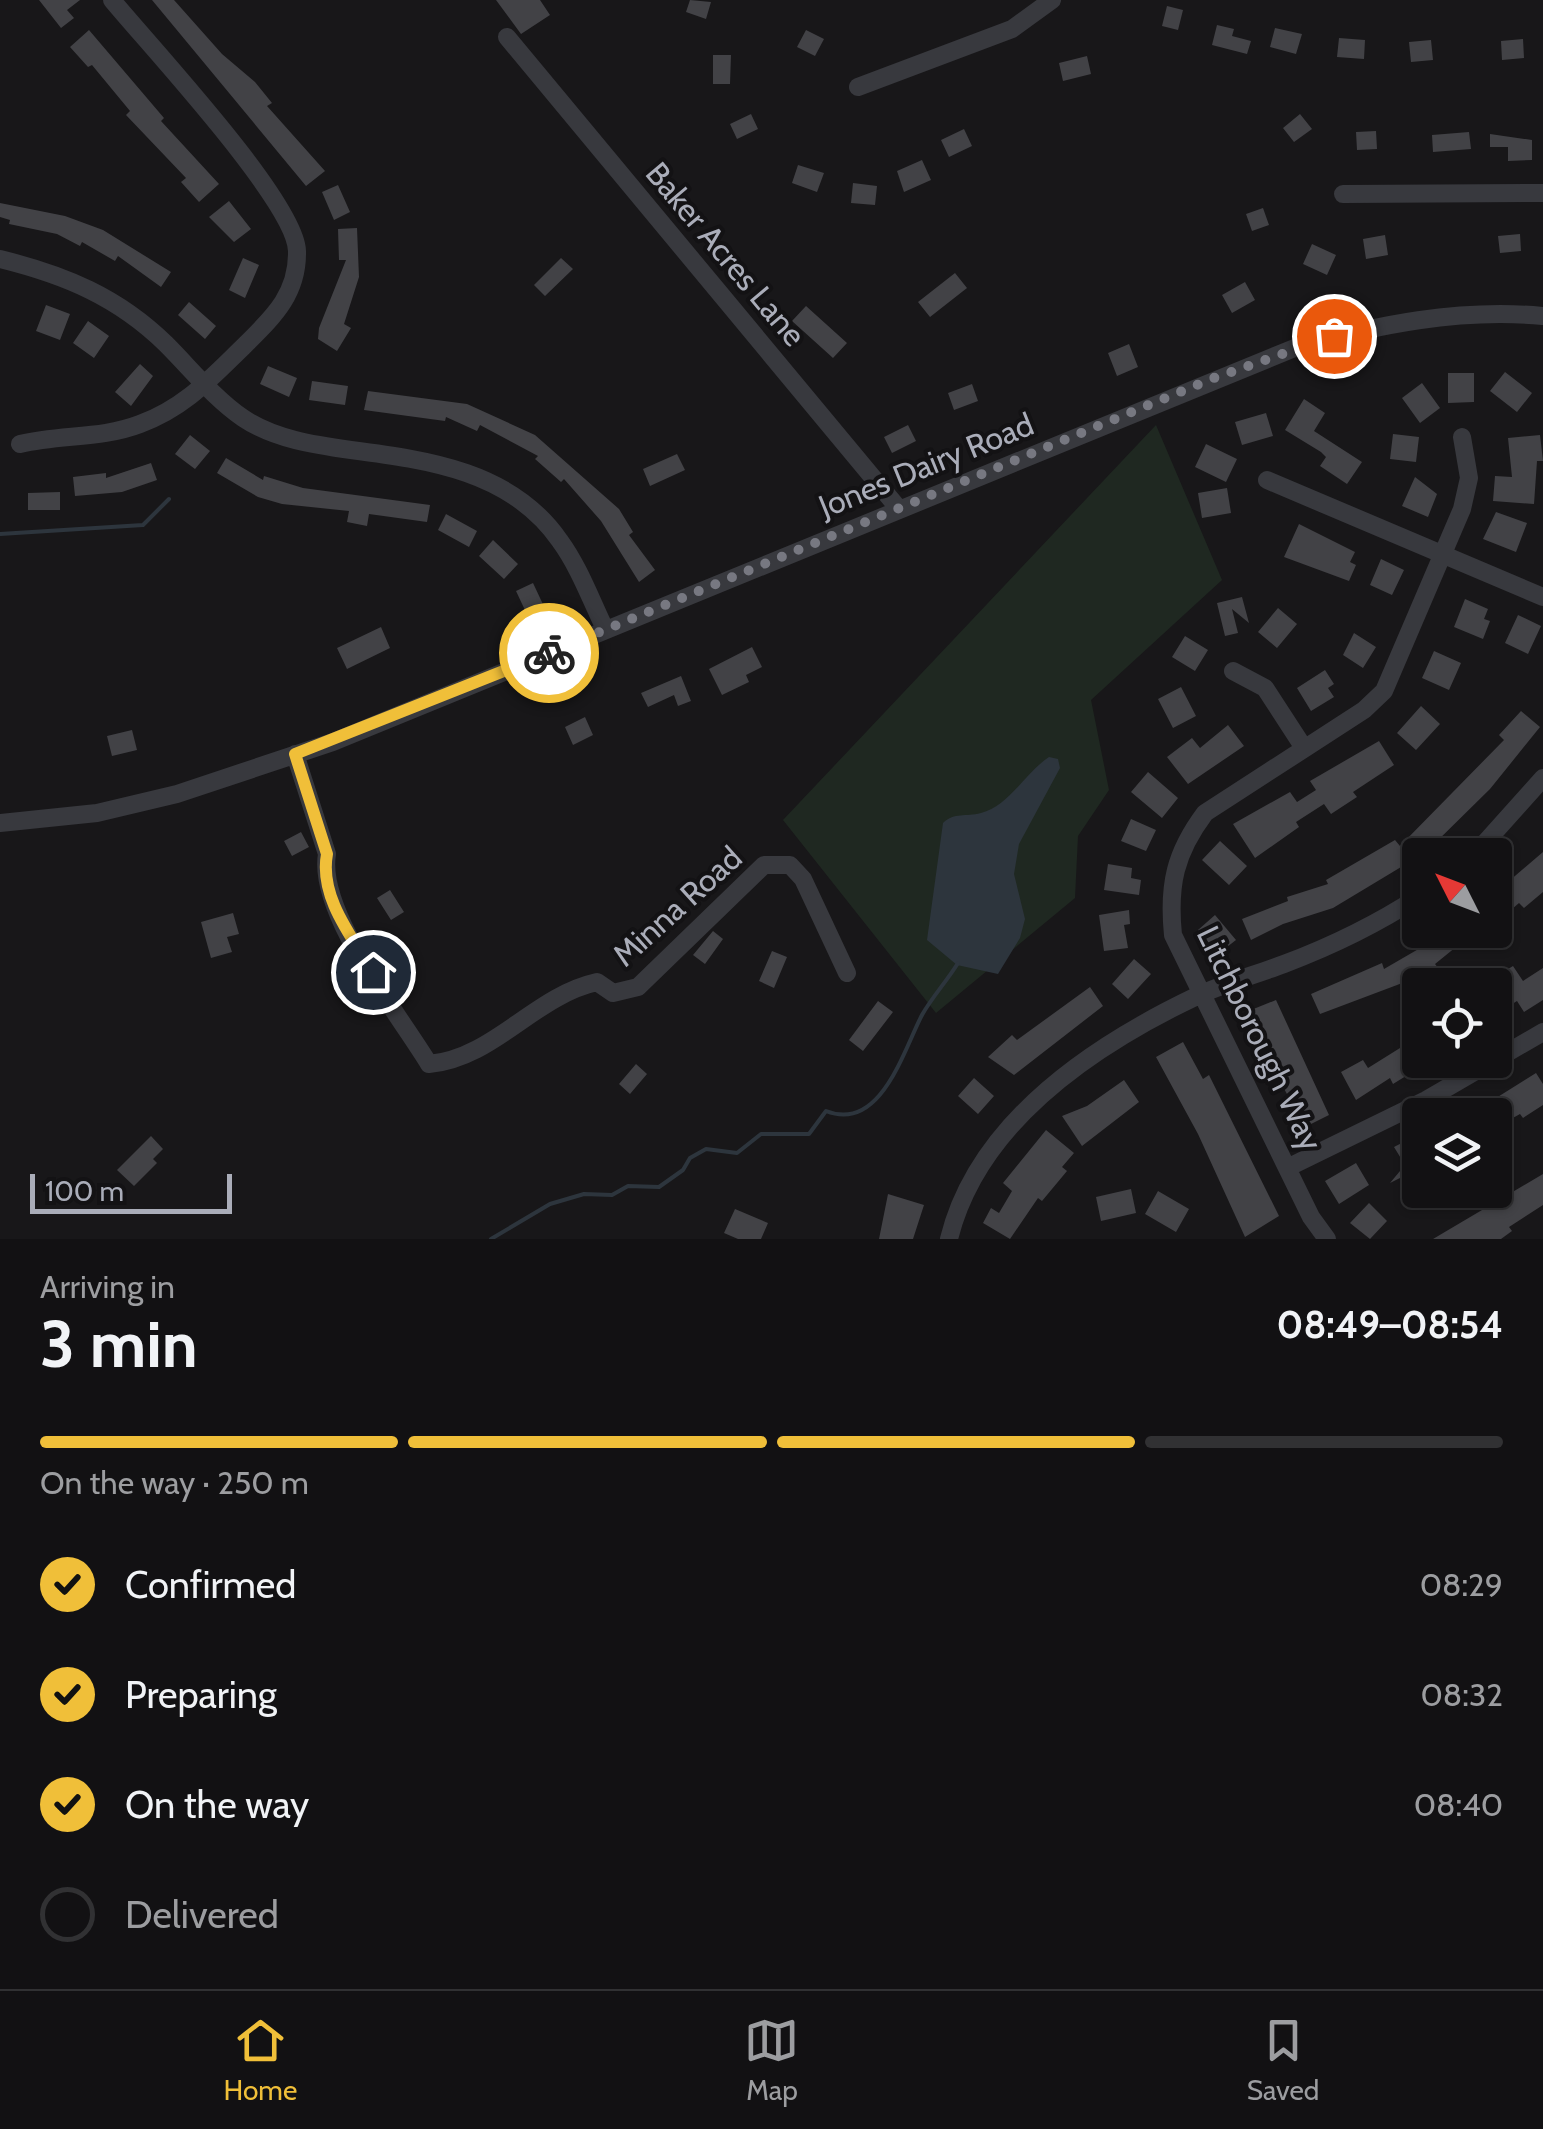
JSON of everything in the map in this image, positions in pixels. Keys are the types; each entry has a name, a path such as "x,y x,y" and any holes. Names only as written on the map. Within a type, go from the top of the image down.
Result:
{"street":[{"path":"20,444 110,434 174,410 206,386 290,295 297,248 281,206 112,0"},
{"path":"858,87 1012,29 1052,0"},
{"name":"Baker Acres Lane","path":"507,38 899,509"},
{"path":"1343,194 1543,193"},
{"path":"0,259 52,272 105,295 165,343 244,418 271,432 314,445 441,462 478,475 522,503 560,540 604,629"},
{"name":"Jones Dairy Road","path":"0,822 97,813 177,794 295,754 467,689 604,629 1297,347 1371,326 1444,316 1543,316"},
{"name":"Litchborough Way","path":"1327,1239 1173,935 1169,896 1173,869 1186,837 1205,813 1384,692 1445,556 1468,478 1462,437"},
{"path":"1267,480 1543,596"},
{"path":"1233,671 1265,688 1304,748"},
{"name":"Minna Road","path":"295,754 327,854 324,868 336,911 429,1064 446,1062 497,1038 546,1001 582,986 596,982 613,993 638,987 764,865 790,865 802,878 847,973"},
{"path":"1489,838 1543,778"},
{"path":"948,1239 982,1163 1014,1120 1054,1084 1124,1034 1200,994 1375,925 1402,908"},
{"path":"1289,1167 1426,1100 1543,1032"}],"shaded area":[{"path":"1156,425 1222,580 1091,700 1109,790 1078,836 1075,898 936,1013 783,820"},
{"path":"1049,757 1058,759 1060,768 1019,844 1014,874 1025,919 1020,938 998,974 957,965 927,940 943,823 956,816 991,809"}],"building":[{"path":"39,0 80,0 67,10 74,18 61,28"},
{"path":"152,0 174,0 222,54 255,82 272,103 267,106 325,171 306,186"},
{"path":"496,0 540,0 550,15 521,34"},
{"path":"690,0 711,2 706,19 686,12"},
{"path":"1167,6 1183,10 1178,30 1162,26"},
{"path":"1217,25 1234,29 1232,36 1251,41 1247,54 1212,45"},
{"path":"1275,28 1302,34 1296,54 1270,47"},
{"path":"89,30 164,118 161,121 219,184 199,202 181,182 186,178 126,115 130,111 92,65 88,67 70,47"},
{"path":"806,30 824,39 815,56 797,47"},
{"path":"1339,38 1365,40 1364,59 1337,57"},
{"path":"1523,39 1524,58 1502,60 1501,41"},
{"path":"1431,40 1433,60 1411,62 1409,42"},
{"path":"713,55 731,55 730,84 713,84"},
{"path":"1087,56 1091,74 1063,81 1059,63"},
{"path":"751,114 758,129 737,139 730,124"},
{"path":"1300,114 1312,129 1294,142 1283,128"},
{"path":"964,129 972,146 949,157 941,140"},
{"path":"1376,131 1377,149 1357,150 1356,132"},
{"path":"1469,132 1471,149 1433,152 1432,135"},
{"path":"1490,134 1532,140 1532,160 1508,161 1508,147 1490,147"},
{"path":"922,160 931,180 904,192 897,171"},
{"path":"798,165 824,173 817,192 792,183"},
{"path":"853,183 877,186 875,205 851,203"},
{"path":"338,185 350,212 334,220 322,192"},
{"path":"229,201 251,229 234,242 209,217"},
{"path":"0,203 65,216 103,230 171,272 161,287 118,256 115,261 82,242 80,246 57,234 9,224 10,220 0,217"},
{"path":"1263,208 1269,225 1252,231 1246,214"},
{"path":"357,228 359,277 344,324 351,328 337,351 318,339 319,328 346,260 339,260 338,229"},
{"path":"1520,234 1521,251 1500,253 1498,236"},
{"path":"1385,235 1388,255 1366,259 1363,239"},
{"path":"1312,244 1336,255 1327,275 1303,264"},
{"path":"243,258 259,265 245,298 229,290"},
{"path":"561,258 573,269 545,296 534,285"},
{"path":"955,273 967,288 930,317 918,302"},
{"path":"1245,282 1255,300 1232,313 1222,295"},
{"path":"189,302 216,326 205,339 178,315"},
{"path":"46,305 70,314 60,340 36,331"},
{"path":"806,306 847,343 833,358 792,321"},
{"path":"88,321 109,336 94,358 73,343"},
{"path":"1129,344 1138,367 1117,376 1108,353"},
{"path":"140,364 153,376 131,406 115,392"},
{"path":"268,366 297,378 289,397 260,384"},
{"path":"1505,372 1532,393 1517,412 1490,391"},
{"path":"1448,373 1474,373 1474,402 1448,403"},
{"path":"312,381 348,386 345,405 309,400"},
{"path":"1422,383 1440,408 1420,423 1402,398"},
{"path":"972,384 978,401 954,410 948,393"},
{"path":"368,391 467,404 535,435 619,509 633,532 629,535 655,570 639,582 601,521 564,479 561,482 535,459 538,456 480,425 477,431 446,417 445,421 364,410"},
{"path":"1304,399 1325,413 1314,431 1362,462 1347,484 1320,466 1326,457 1321,452 1285,430"},
{"path":"1266,413 1273,436 1242,445 1235,422"},
{"path":"908,425 916,441 892,453 884,437"},
{"path":"1393,434 1419,437 1416,462 1390,459"},
{"path":"190,435 210,451 195,469 175,454"},
{"path":"1540,435 1543,461 1537,461 1534,504 1493,501 1495,476 1512,477 1508,438"},
{"path":"1206,444 1237,459 1226,482 1195,467"},
{"path":"677,454 685,470 650,486 643,469"},
{"path":"226,458 263,480 264,476 303,488 430,505 427,522 369,514 367,526 347,522 349,511 282,504 258,497 217,473"},
{"path":"151,463 157,480 122,492 75,496 73,477 106,473 106,478"},
{"path":"1415,477 1437,494 1428,517 1402,506"},
{"path":"1227,488 1231,513 1202,518 1198,493"},
{"path":"60,492 60,510 28,510 28,493"},
{"path":"1496,512 1527,523 1516,552 1483,539"},
{"path":"446,514 477,531 469,547 438,530"},
{"path":"1299,524 1355,552 1350,562 1356,565 1349,581 1284,557"},
{"path":"493,540 518,564 504,579 479,556"},
{"path":"1381,559 1404,570 1392,595 1370,585"},
{"path":"533,583 548,615 531,623 516,591"},
{"path":"1242,597 1249,623 1232,609 1238,633 1225,636 1217,603"},
{"path":"1465,599 1488,609 1484,619 1490,621 1483,639 1454,627"},
{"path":"1278,608 1297,624 1277,648 1258,632"},
{"path":"1518,615 1541,626 1528,654 1505,643"},
{"path":"381,627 390,648 347,669 337,648"},
{"path":"1354,633 1376,647 1363,668 1343,655"},
{"path":"1185,636 1208,650 1195,671 1172,657"},
{"path":"752,647 762,667 746,675 749,682 722,695 709,669"},
{"path":"1434,651 1461,663 1449,690 1422,678"},
{"path":"1325,670 1334,684 1328,688 1334,697 1311,711 1297,688"},
{"path":"681,676 691,701 678,706 674,695 648,707 641,693"},
{"path":"1181,687 1196,716 1173,728 1158,699"},
{"path":"1421,706 1440,724 1416,750 1397,733"},
{"path":"1521,711 1540,727 1490,789 1440,838 1408,838 1504,740 1499,735"},
{"path":"585,717 593,735 573,745 565,727"},
{"path":"1228,725 1244,746 1188,784 1167,757 1192,738 1200,748"},
{"path":"132,730 137,750 112,756 107,736"},
{"path":"1379,741 1394,765 1353,792 1357,797 1331,814 1324,804 1296,822 1299,827 1255,858 1233,824 1290,792 1297,802 1316,790 1310,781"},
{"path":"1148,772 1178,798 1162,818 1131,792"},
{"path":"1131,819 1156,830 1146,851 1121,841"},
{"path":"301,832 309,847 292,856 284,841"},
{"path":"1395,840 1400,846 1402,866 1333,908 1283,924 1251,940 1242,919 1288,901 1287,897 1328,884 1326,880"},
{"path":"1220,841 1247,866 1229,885 1202,860"},
{"path":"1543,852 1543,892 1524,908 1519,903 1512,909 1512,878"},
{"path":"1108,864 1132,868 1131,878 1141,880 1139,895 1104,890"},
{"path":"390,890 404,912 391,920 377,898"},
{"path":"1129,910 1130,924 1124,925 1128,948 1104,951 1099,915"},
{"path":"233,913 239,934 227,937 232,952 211,958 201,922"},
{"path":"1215,915 1236,940 1218,954 1198,930"},
{"path":"713,931 723,939 705,964 693,955"},
{"path":"1420,948 1455,948 1435,964 1438,968 1402,968 1402,983 1320,1014 1311,994 1382,963 1384,969"},
{"path":"772,951 787,957 774,988 759,981"},
{"path":"1134,959 1151,974 1128,999 1112,984"},
{"path":"1513,966 1523,981 1543,968 1543,1000 1524,1012 1517,1001 1512,1004 1510,968"},
{"path":"1090,987 1103,1006 1014,1075 988,1057 1012,1035 1017,1040"},
{"path":"1276,1000 1329,1115 1305,1127 1270,1063 1273,1061 1251,1010"},
{"path":"878,1001 893,1012 863,1051 849,1040"},
{"path":"1183,1042 1203,1079 1209,1075 1279,1216 1245,1237 1198,1134 1156,1057"},
{"path":"1400,1048 1402,1051 1403,1078 1393,1084 1390,1078 1356,1100 1341,1072 1363,1060 1368,1068"},
{"path":"636,1064 647,1074 630,1094 619,1084"},
{"path":"1536,1073 1543,1084 1543,1105 1523,1118 1520,1114 1512,1118 1512,1098 1496,1098"},
{"path":"974,1078 994,1096 978,1114 958,1096"},
{"path":"1124,1080 1139,1102 1082,1146 1062,1116 1087,1106"},
{"path":"1046,1130 1074,1153 1062,1167 1067,1171 1042,1201 1038,1198 1010,1239 983,1223 991,1208 999,1213 1012,1191 1003,1183"},
{"path":"151,1136 163,1149 153,1159 157,1163 134,1186 117,1170"},
{"path":"1402,1143 1402,1160 1394,1147"},
{"path":"1356,1163 1369,1185 1339,1204 1325,1181"},
{"path":"1543,1174 1543,1205 1509,1227 1512,1231 1501,1239 1433,1239 1485,1208 1512,1208 1512,1192"},
{"path":"1131,1189 1136,1213 1101,1221 1096,1197"},
{"path":"1158,1191 1189,1209 1176,1232 1145,1214"},
{"path":"888,1194 924,1205 913,1239 879,1239"},
{"path":"1369,1203 1387,1221 1370,1239 1350,1223"},
{"path":"735,1209 768,1223 761,1239 738,1239 724,1233"}],"waterway":[{"path":"0,534 143,525 169,499"},
{"path":"491,1239 550,1204 584,1194 612,1195 628,1186 659,1187 683,1170 690,1158 706,1149 737,1153 761,1134 809,1134 826,1111 845,1115 862,1110 888,1084 922,1015 958,963"}],"way so far":[{"path":"549,653 1214,378 1334,336"}],"route":[{"path":"373,972 336,911 324,868 327,854 295,754 465,690 549,653"}]}
